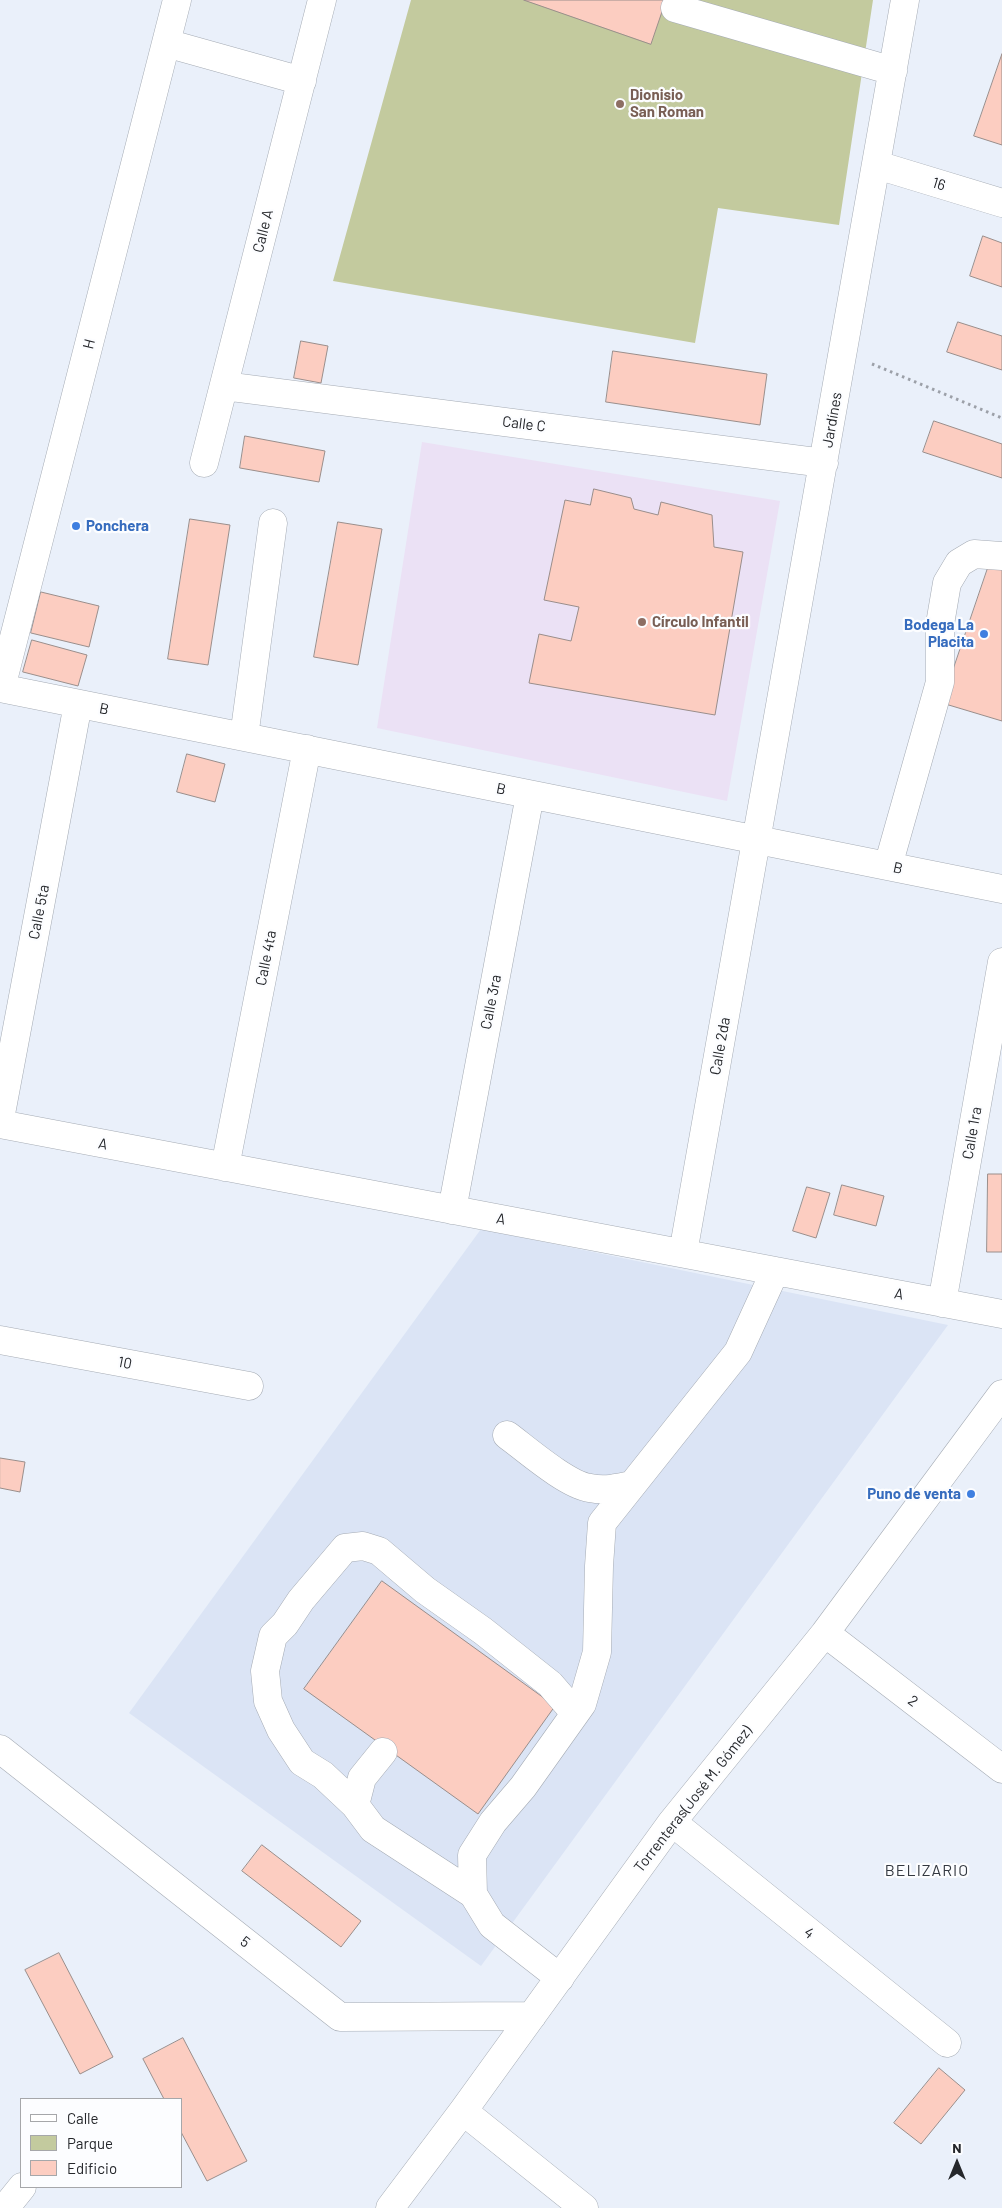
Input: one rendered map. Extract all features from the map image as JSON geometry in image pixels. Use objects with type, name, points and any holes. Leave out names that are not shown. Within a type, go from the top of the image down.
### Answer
[{"type":"street","name":"H","points":[[1,688],[177,0]]},
{"type":"street","name":"Calle A","points":[[204,463],[322,0]]},
{"type":"street","name":"Jardínes","points":[[757,839],[905,0]]},
{"type":"street","points":[[676,8],[893,71]]},
{"type":"street","points":[[166,42],[302,81]]},
{"type":"street","name":"16","points":[[876,165],[1002,203]]},
{"type":"street","name":"Calle C","points":[[224,386],[824,463]]},
{"type":"street","points":[[244,737],[273,523]]},
{"type":"street","points":[[888,866],[940,682],[940,624],[947,583],[959,563],[974,554],[1002,556]]},
{"type":"street","name":"B","points":[[1,688],[1002,889]]},
{"type":"street","name":"Calle 5ta","points":[[0,1119],[78,704]]},
{"type":"street","name":"Calle 4ta","points":[[225,1167],[306,749]]},
{"type":"street","name":"Calle 3ra","points":[[452,1210],[530,794]]},
{"type":"street","name":"Calle 2da","points":[[683,1253],[757,839]]},
{"type":"street","name":"Calle 1ra","points":[[942,1303],[1002,962]]},
{"type":"street","name":"A","points":[[0,1124],[1002,1314]]},
{"type":"street","points":[[473,1894],[472,1855],[493,1822],[523,1787],[582,1704],[597,1652],[602,1523],[738,1352],[776,1271]]},
{"type":"street","name":"10","points":[[0,1340],[249,1386]]},
{"type":"street","name":"Torrenteras(José M. Gómez)","points":[[390,2208],[463,2111],[672,1822],[825,1633],[998,1409]]},
{"type":"street","points":[[507,1435],[568,1479],[588,1488],[610,1490],[632,1485]]},
{"type":"street","points":[[560,1978],[492,1925],[473,1894],[373,1830],[355,1805],[323,1775],[302,1762],[281,1730],[268,1701],[265,1671],[273,1636],[286,1624],[301,1600],[345,1548],[363,1546],[379,1551],[425,1590],[483,1631],[550,1684],[576,1714]]},
{"type":"street","name":"2","points":[[825,1633],[1002,1770]]},
{"type":"street","name":"5","points":[[0,1749],[340,2017],[532,2016]]},
{"type":"street","points":[[355,1805],[362,1778],[383,1752]]},
{"type":"street","name":"4","points":[[672,1822],[946,2044]]},
{"type":"street","points":[[463,2111],[584,2208]]},
{"type":"street","points":[[5,2208],[21,2188]]},
{"type":"path","points":[[843,352],[1002,418]]},
{"type":"shaded area","points":[[422,442],[780,501],[727,801],[377,728]]},
{"type":"shaded area","points":[[481,1229],[948,1325],[481,1966],[129,1713]]},
{"type":"green space","name":"Dionisio San Roman","points":[[411,0],[873,0],[839,225],[718,208],[695,343],[333,281]]},
{"type":"building","points":[[524,0],[666,0],[651,44]]},
{"type":"building","points":[[1002,54],[1002,145],[974,136]]},
{"type":"building","points":[[983,236],[1002,243],[1002,287],[970,276]]},
{"type":"building","points":[[958,322],[1002,336],[1002,370],[947,352]]},
{"type":"building","points":[[301,341],[328,346],[321,383],[294,378]]},
{"type":"building","points":[[613,351],[767,374],[760,425],[606,402]]},
{"type":"building","points":[[934,421],[1002,444],[1002,478],[923,452]]},
{"type":"building","points":[[245,436],[325,451],[319,482],[240,468]]},
{"type":"building","points":[[594,489],[631,498],[634,509],[658,515],[661,502],[712,515],[714,547],[743,552],[715,715],[529,683],[539,634],[571,641],[579,607],[544,600],[565,500],[590,505]]},
{"type":"building","points":[[190,519],[230,525],[208,665],[168,659]]},
{"type":"building","points":[[338,522],[382,529],[358,665],[314,657]]},
{"type":"building","name":"Bodega La Placita","points":[[990,562],[1002,566],[1002,721],[942,703]]},
{"type":"building","points":[[41,592],[99,606],[89,647],[31,633]]},
{"type":"building","points":[[32,640],[87,655],[78,686],[23,672]]},
{"type":"building","points":[[187,754],[225,764],[215,802],[177,792]]},
{"type":"building","points":[[988,1174],[1002,1174],[1002,1252],[987,1252]]},
{"type":"building","points":[[842,1185],[884,1196],[876,1226],[834,1215]]},
{"type":"building","points":[[807,1187],[830,1193],[816,1238],[793,1231]]},
{"type":"building","points":[[0,1458],[25,1462],[20,1492],[0,1488]]},
{"type":"building","points":[[382,1581],[555,1706],[478,1814],[304,1689]]},
{"type":"building","points":[[262,1845],[361,1921],[341,1947],[242,1871]]},
{"type":"building","points":[[59,1953],[113,2057],[80,2074],[25,1970]]},
{"type":"building","points":[[183,2038],[247,2161],[207,2181],[182,2134],[182,2098],[163,2098],[143,2059]]},
{"type":"building","points":[[939,2068],[965,2090],[921,2144],[894,2123]]},
{"type":"place","name":"Dionisio San Roman","points":[[620,104]]},
{"type":"place","name":"Ponchera","points":[[76,526]]},
{"type":"place","name":"Círculo Infantil","points":[[642,622]]},
{"type":"place","name":"Bodega La Placita","points":[[984,634]]},
{"type":"place","name":"Puno de venta","points":[[971,1494]]},
{"type":"district","name":"BELIZARIO","points":[[927,1871]]}]
